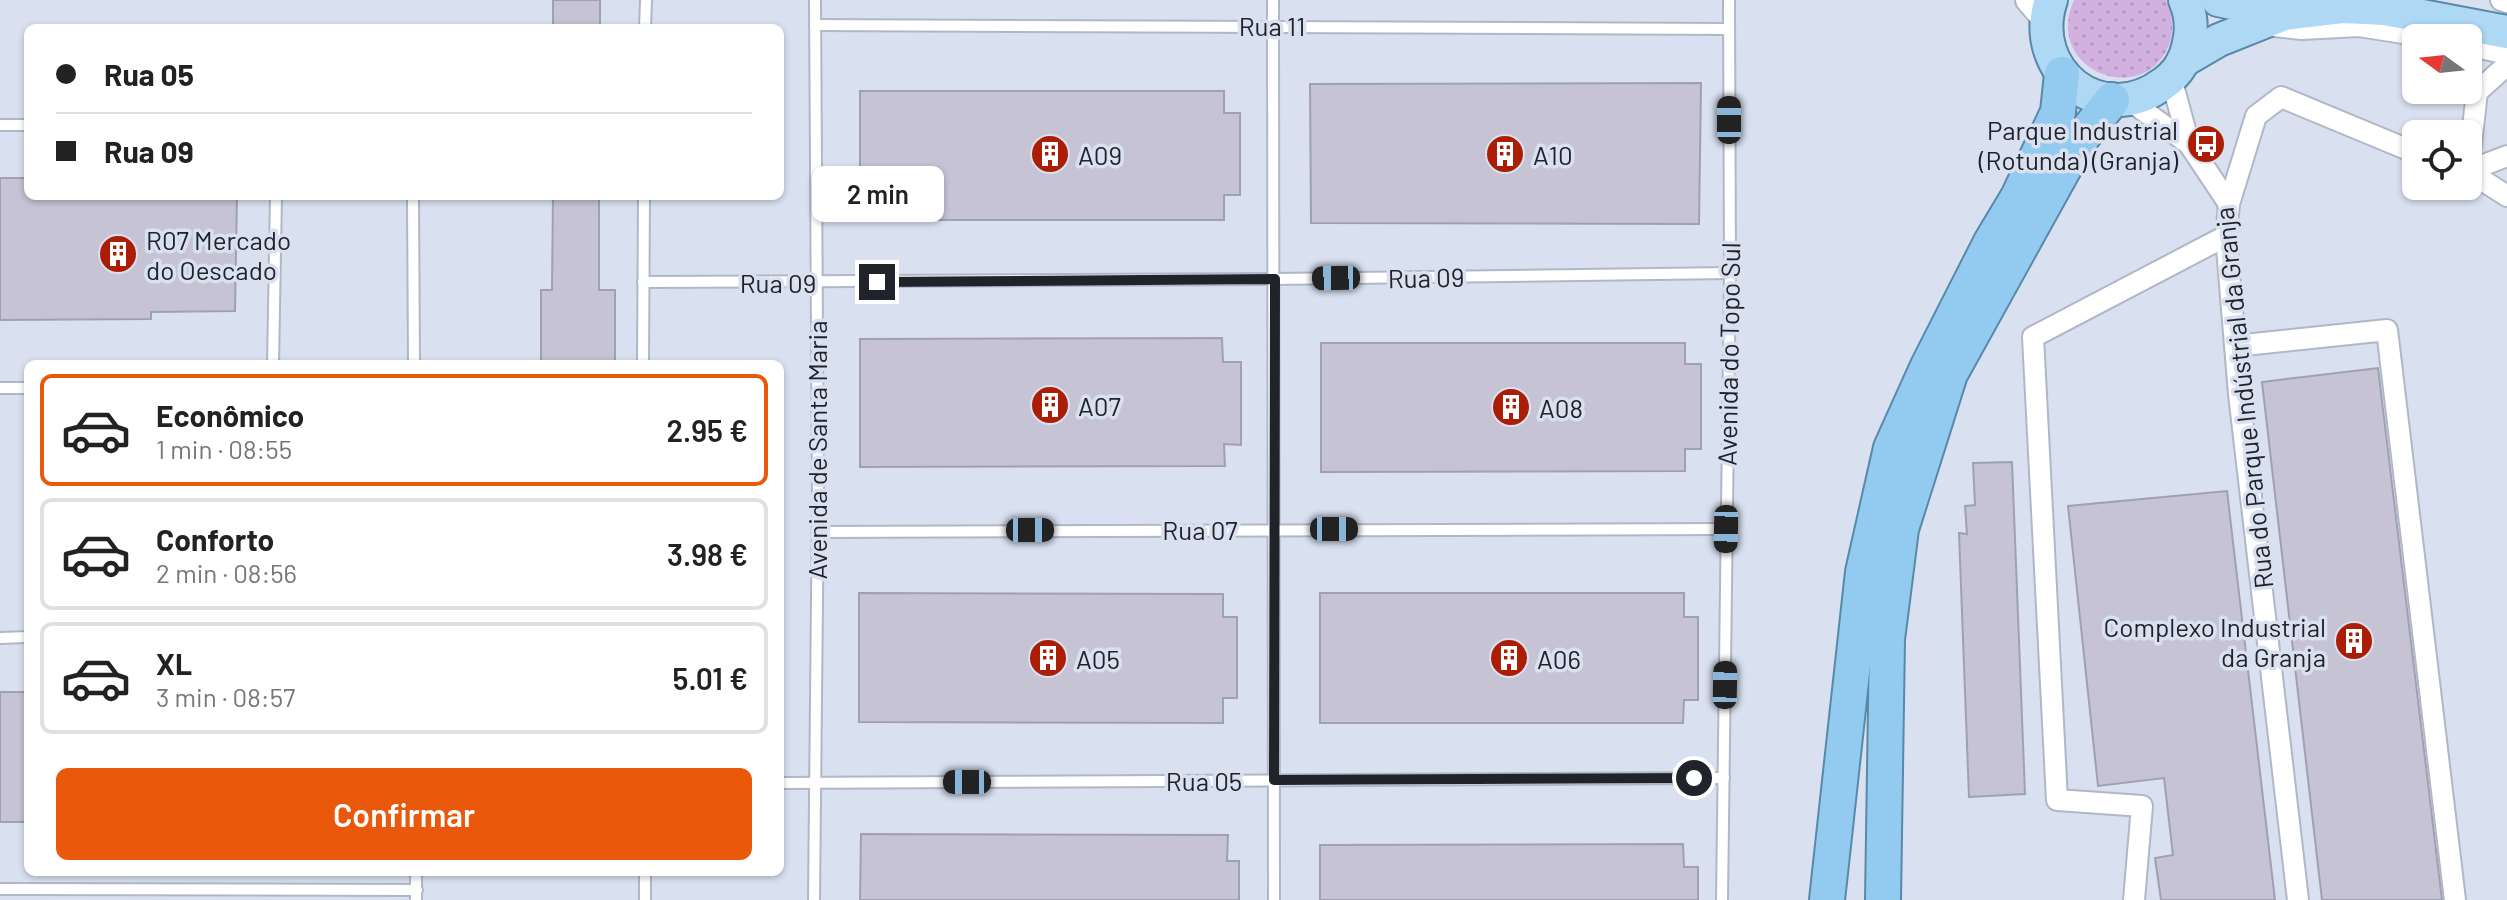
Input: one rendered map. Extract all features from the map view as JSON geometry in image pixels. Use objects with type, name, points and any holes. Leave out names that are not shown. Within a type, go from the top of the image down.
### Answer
[{"type":"highway","points":[[1827,900],[1863,572],[1891,448],[1928,366],[1991,242],[2018,197],[2058,112],[2062,74]]},
{"type":"highway","points":[[1883,900],[1887,639],[1901,529],[1950,374],[2079,141],[2121,100]]},
{"type":"highway","points":[[1862,900],[1863,686],[1872,580],[1898,464],[1928,366]]},
{"type":"highway","points":[[1842,900],[1848,723]]},
{"type":"main road","points":[[2177,70],[2191,38],[2190,13],[2185,0]]},
{"type":"main road","points":[[2218,0],[2267,11],[2342,7],[2385,9],[2507,32]]},
{"type":"main road","points":[[2042,7],[2052,58],[2062,74],[2076,87],[2093,96],[2121,100],[2152,92],[2219,40],[2267,11]]},
{"type":"street","points":[[2501,0],[2507,2]]},
{"type":"street","points":[[2267,11],[2302,29],[2359,26],[2402,33]]},
{"type":"street","points":[[2482,48],[2507,54]]},
{"type":"street","points":[[2482,88],[2507,65]]},
{"type":"street","name":"Rua do Parque Indústrial da Granja","points":[[2177,70],[2189,144]]},
{"type":"street","points":[[2229,204],[2256,116],[2281,97],[2402,147]]},
{"type":"street","name":"Rua do Parque Indústrial da Granja","points":[[2121,100],[2189,144],[2229,204],[2226,236],[2235,346],[2298,900]]},
{"type":"street","points":[[2482,166],[2507,156]]},
{"type":"street","points":[[2482,180],[2507,196]]},
{"type":"street","points":[[2134,900],[2142,806],[2057,800],[2033,337],[2226,236]]},
{"type":"street","points":[[2235,346],[2387,330],[2455,900]]},
{"type":"lane","points":[[645,24],[646,0]]},
{"type":"lane","name":"Avenida de Santa Maria","points":[[814,900],[817,532],[815,0]]},
{"type":"lane","points":[[1273,0],[1274,900]]},
{"type":"lane","name":"Avenida do Topo Sul","points":[[1722,900],[1730,273],[1729,0]]},
{"type":"lane","name":"Rua 11","points":[[815,25],[1729,29]]},
{"type":"lane","points":[[0,125],[24,125]]},
{"type":"lane","points":[[273,360],[276,200]]},
{"type":"lane","points":[[413,200],[414,360]]},
{"type":"lane","points":[[643,360],[644,200]]},
{"type":"lane","name":"Rua 09","points":[[643,282],[1730,273]]},
{"type":"lane","points":[[0,388],[24,388]]},
{"type":"lane","name":"Rua 07","points":[[817,532],[1726,529]]},
{"type":"lane","points":[[0,638],[24,637]]},
{"type":"lane","name":"Rua 05","points":[[784,783],[1724,778]]},
{"type":"lane","points":[[645,876],[645,900]]},
{"type":"lane","points":[[0,889],[416,895]]},
{"type":"shaded area","points":[[2074,0],[2166,0],[2172,31],[2170,42],[2158,63],[2141,74],[2121,78],[2101,74],[2084,63],[2072,46],[2068,25]]},
{"type":"building","points":[[553,0],[600,0],[600,24],[553,24]]},
{"type":"building","name":"A10","points":[[1701,83],[1699,224],[1311,223],[1310,84]]},
{"type":"building","name":"A09","points":[[860,91],[1224,91],[1224,113],[1240,113],[1240,195],[1224,195],[1224,220],[860,220]]},
{"type":"building","name":"R07 Mercado do Oescado","points":[[0,178],[24,178],[24,200],[237,200],[235,311],[151,312],[151,319],[0,320]]},
{"type":"building","points":[[553,200],[599,200],[599,290],[615,290],[615,360],[541,360],[541,290],[552,290]]},
{"type":"building","name":"A07","points":[[1222,338],[1223,362],[1241,362],[1241,445],[1224,444],[1225,466],[860,467],[860,339]]},
{"type":"building","name":"A08","points":[[1321,343],[1685,343],[1685,364],[1701,364],[1701,449],[1685,449],[1685,471],[1321,472]]},
{"type":"building","name":"Complexo Industrial da Granja","points":[[2378,368],[2442,900],[2322,900],[2262,382]]},
{"type":"building","points":[[2012,462],[2025,794],[1969,797],[1959,533],[1967,534],[1965,506],[1975,505],[1973,463]]},
{"type":"building","points":[[2227,491],[2275,900],[2161,900],[2155,858],[2173,855],[2164,778],[2098,786],[2068,506]]},
{"type":"building","name":"A05","points":[[859,593],[1223,594],[1223,617],[1237,617],[1237,698],[1223,698],[1223,723],[859,722]]},
{"type":"building","name":"A06","points":[[1320,593],[1684,593],[1684,617],[1698,617],[1698,700],[1684,700],[1683,723],[1320,723]]},
{"type":"building","points":[[0,692],[24,692],[24,822],[0,822]]},
{"type":"building","points":[[861,834],[1228,835],[1227,861],[1239,861],[1239,900],[860,900]]},
{"type":"building","points":[[1683,844],[1684,867],[1698,867],[1698,900],[1320,900],[1320,845]]},
{"type":"place","name":"Parque Industrial (Rotunda) (Granja)","points":[[2206,144]]},
{"type":"place","name":"A09","points":[[1050,154]]},
{"type":"place","name":"A10","points":[[1505,154]]},
{"type":"place","name":"R07 Mercado do Oescado","points":[[118,254]]},
{"type":"place","name":"A07","points":[[1050,405]]},
{"type":"place","name":"A08","points":[[1511,407]]},
{"type":"place","name":"Complexo Industrial da Granja","points":[[2354,641]]},
{"type":"place","name":"A05","points":[[1048,658]]},
{"type":"place","name":"A06","points":[[1509,658]]},
{"type":"route","points":[[877,282],[1275,279],[1274,780],[1694,778]]}]
